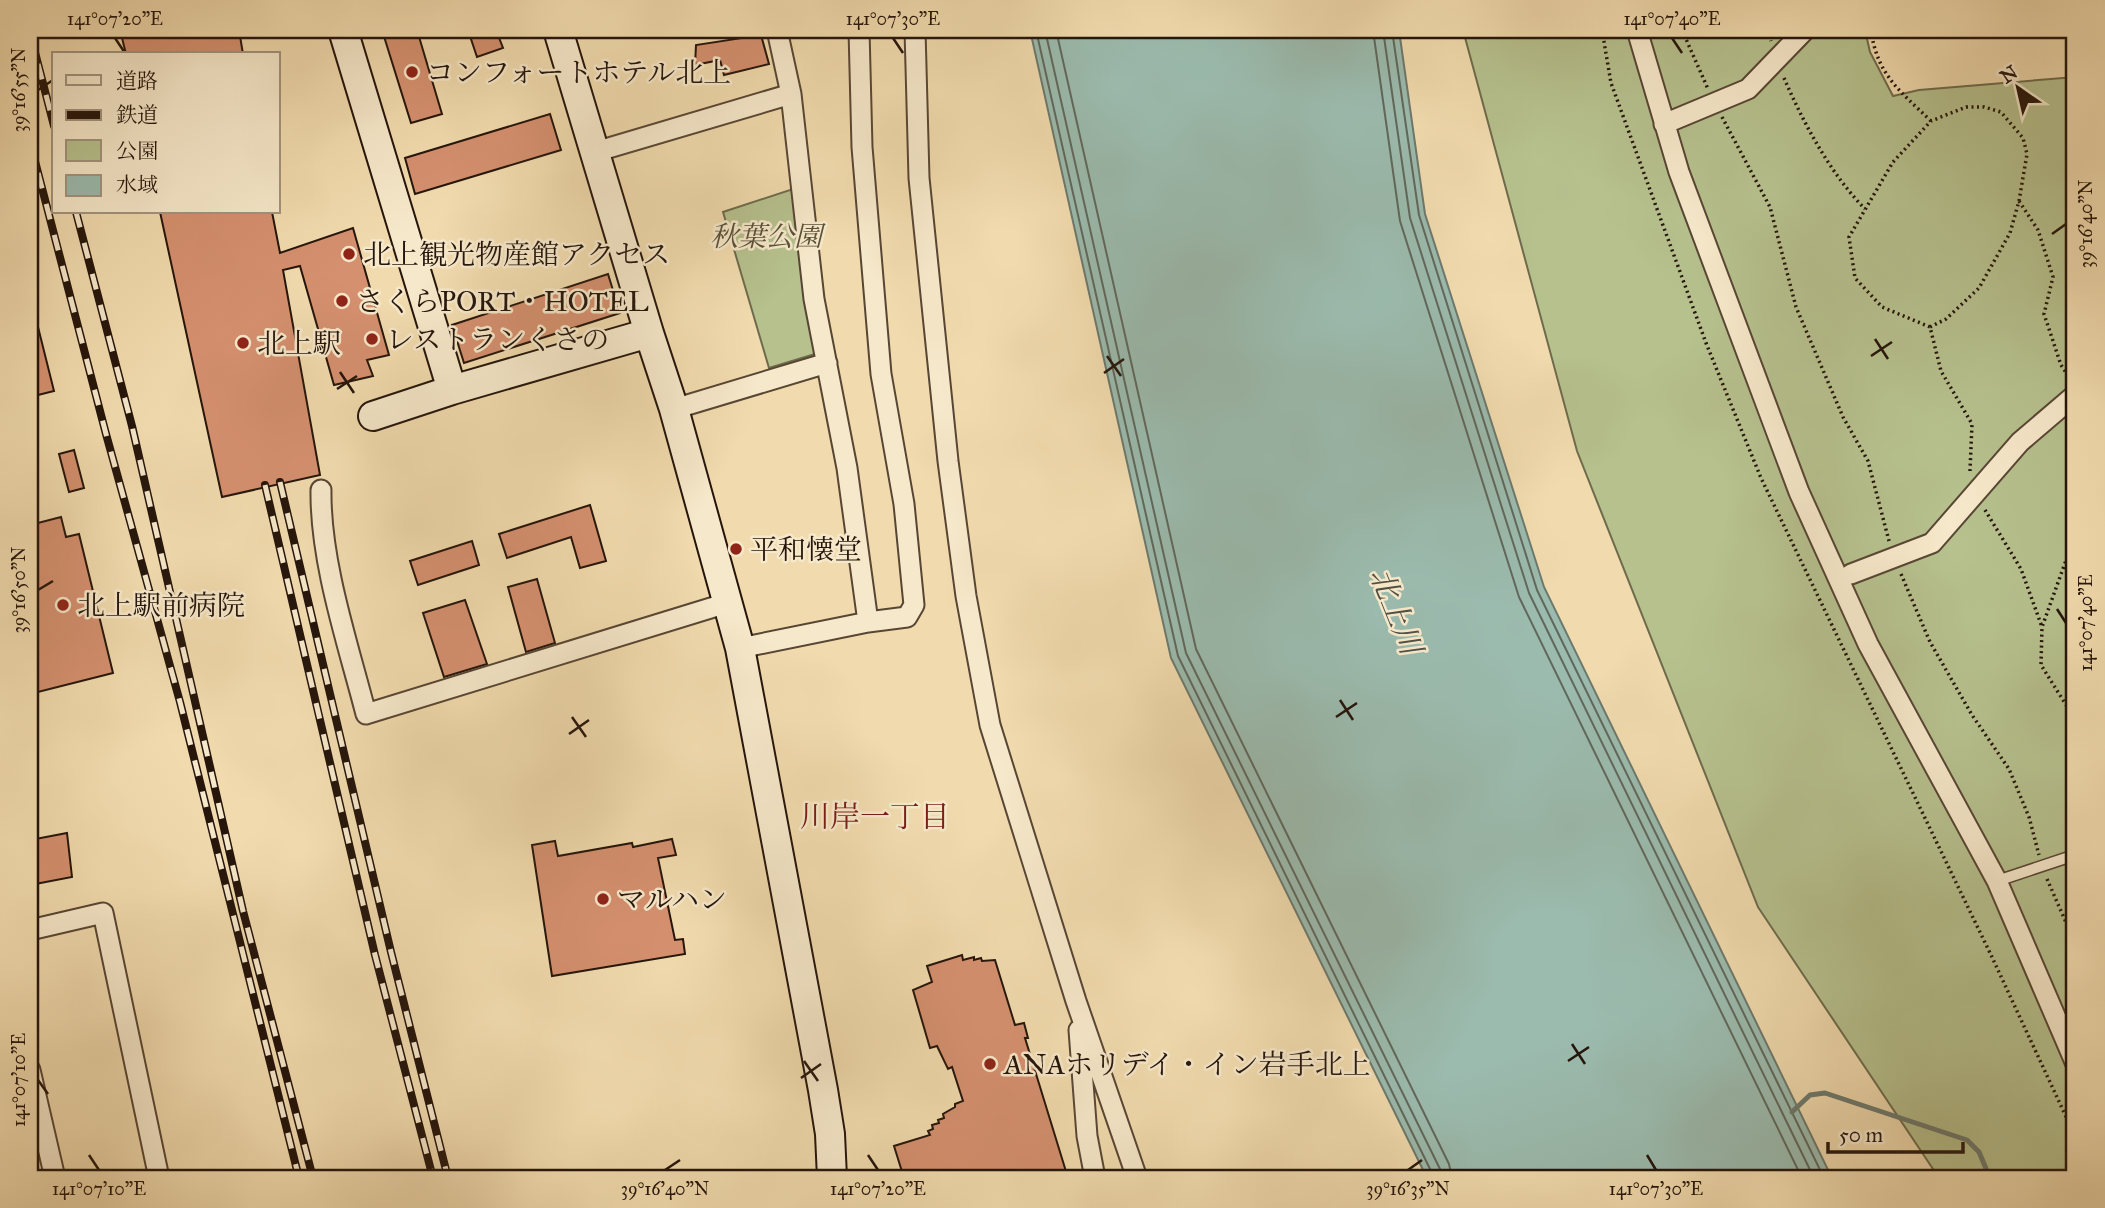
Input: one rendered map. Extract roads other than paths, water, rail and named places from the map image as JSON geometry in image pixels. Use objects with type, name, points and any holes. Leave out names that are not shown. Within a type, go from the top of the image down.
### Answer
[{"type":"street","points":[[343,30],[452,390]]},
{"type":"street","points":[[558,30],[674,409],[740,648],[823,1090],[830,1133],[832,1178]]},
{"type":"street","points":[[777,30],[791,94],[814,299],[847,468],[868,622]]},
{"type":"street","points":[[740,648],[868,622],[907,617],[914,605],[904,504],[881,374],[862,147],[859,30]]},
{"type":"street","points":[[915,30],[919,178],[948,461],[966,596],[990,724],[1076,1001],[1137,1178]]},
{"type":"street","points":[[1637,30],[1664,124],[1708,251],[1799,492],[1867,645],[1997,881],[2075,1062]]},
{"type":"street","points":[[1664,124],[1748,89],[1805,30]]},
{"type":"street","points":[[594,152],[791,94]]},
{"type":"street","points":[[373,416],[452,390],[649,333]]},
{"type":"street","points":[[674,409],[827,363]]},
{"type":"street","points":[[1851,574],[1931,543],[2020,442],[2075,395]]},
{"type":"street","points":[[321,490],[331,577],[366,713],[727,603]]},
{"type":"street","points":[[30,930],[103,913],[159,1178]]},
{"type":"street","points":[[1076,1001],[1087,1136],[1095,1178]]},
{"type":"street","points":[[30,1070],[55,1178]]},
{"type":"lane","points":[[1997,881],[2075,855]]},
{"type":"water","name":"北上川","points":[[1030,30],[1399,30],[1425,214],[1544,587],[1832,1178],[1427,1178],[1171,658]]},
{"type":"waterway","points":[[1792,1112],[1810,1095],[1825,1093],[1967,1140],[1979,1152],[1990,1178]]},
{"type":"railway","points":[[30,33],[52,118]]},
{"type":"railway","points":[[30,142],[106,434],[180,702],[299,1178]]},
{"type":"railway","points":[[77,214],[132,426],[243,911],[313,1178]]},
{"type":"railway","points":[[280,482],[391,952],[448,1178]]},
{"type":"railway","points":[[265,485],[375,955],[433,1178]]},
{"type":"place","name":"コンフォートホテル北上","points":[[412,72]]},
{"type":"place","name":"北上観光物産館アクセス","points":[[349,254]]},
{"type":"place","name":"さくらPORT・HOTEL","points":[[342,301]]},
{"type":"place","name":"レストランくさの","points":[[372,339]]},
{"type":"place","name":"北上駅","points":[[243,343]]},
{"type":"place","name":"平和懐堂","points":[[736,549]]},
{"type":"place","name":"北上駅前病院","points":[[63,605]]},
{"type":"place","name":"マルハン","points":[[603,899]]},
{"type":"place","name":"ANAホリデイ・イン岩手北上","points":[[990,1064]]},
{"type":"district","name":"川岸一丁目","points":[[875,817]]},
{"type":"park label","name":"秋葉公園","points":[[766,236]]}]
